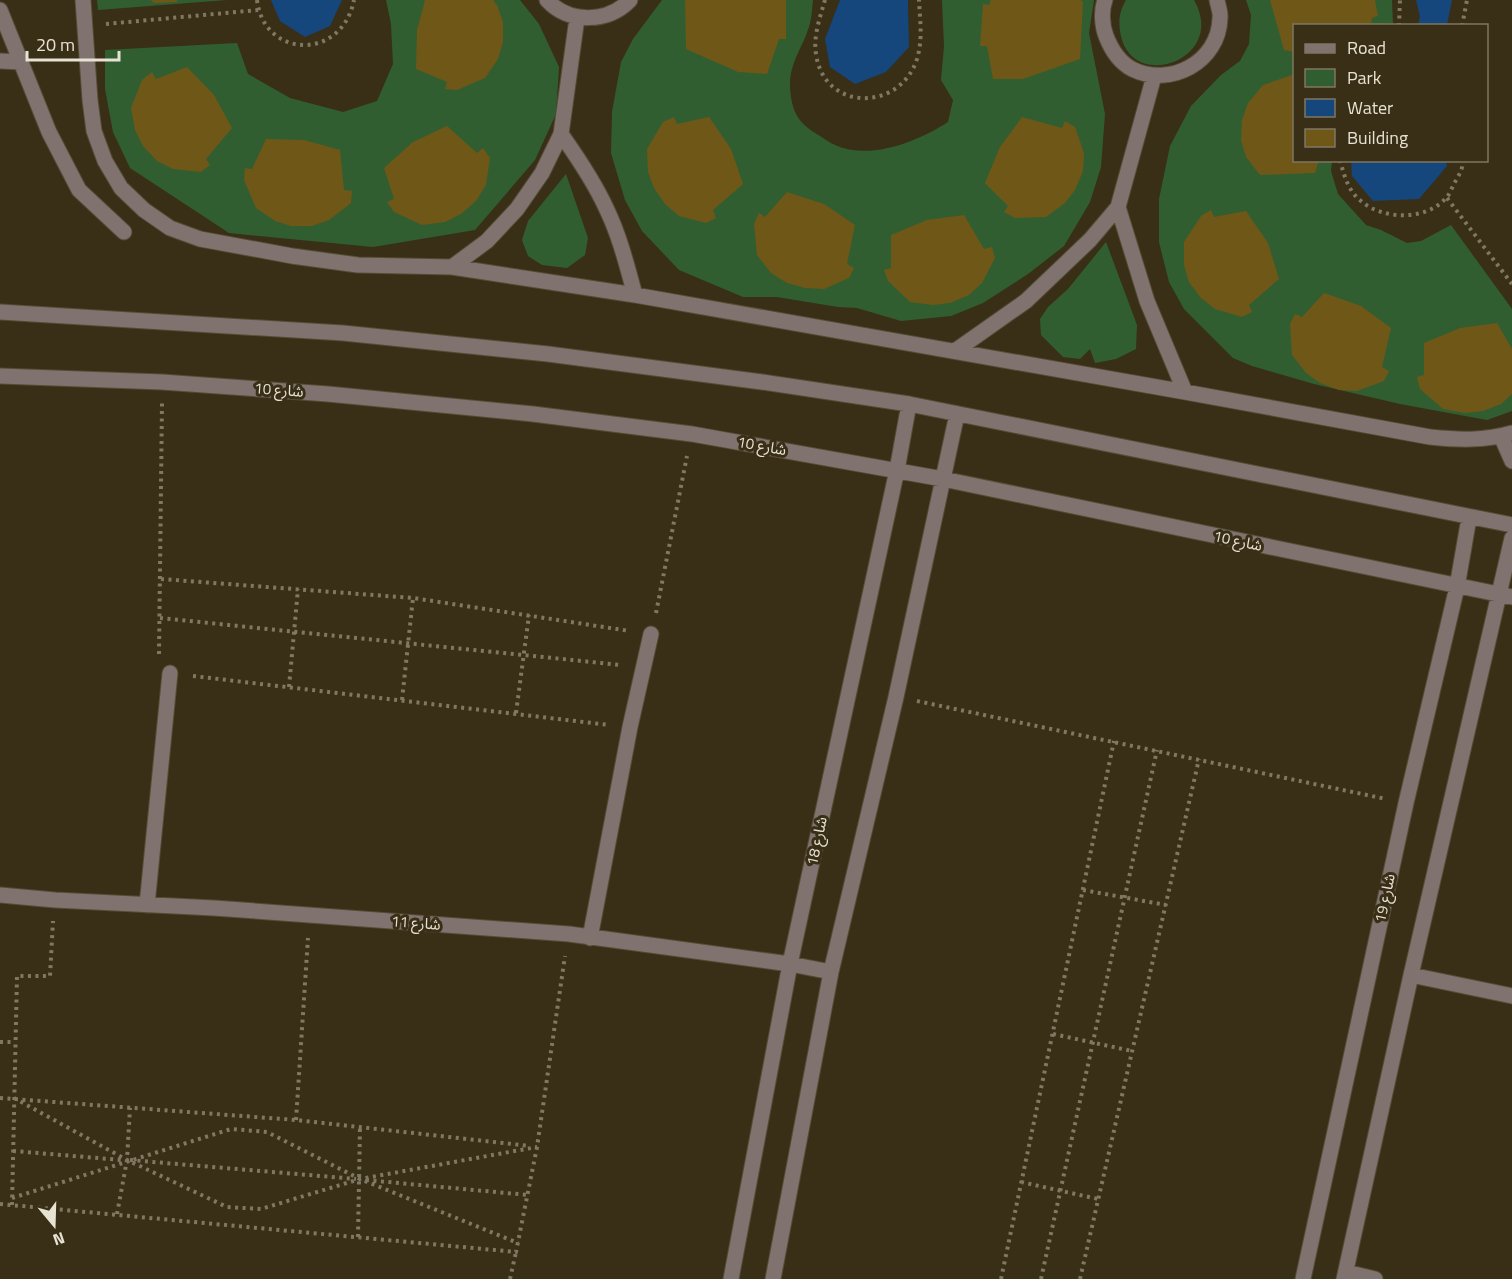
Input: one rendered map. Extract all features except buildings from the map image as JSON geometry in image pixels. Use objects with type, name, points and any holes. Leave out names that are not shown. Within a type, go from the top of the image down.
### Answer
[{"type":"street","points":[[83,0],[87,72],[94,131],[105,161],[122,188],[144,210],[170,228],[200,239],[358,266],[452,267],[635,295],[1430,437],[1466,440],[1507,434],[1512,461]]},
{"type":"street","points":[[547,0],[554,7],[577,18],[601,17],[622,8],[630,0]]},
{"type":"street","points":[[1105,0],[1103,29],[1113,51],[1131,68],[1154,76],[1179,74],[1200,61],[1215,42],[1221,18],[1217,0]]},
{"type":"street","points":[[0,10],[49,132],[79,190],[124,232]]},
{"type":"street","points":[[452,267],[487,241],[517,209],[542,173],[561,134],[577,18]]},
{"type":"street","points":[[0,61],[21,62]]},
{"type":"street","points":[[956,351],[1026,301],[1059,272],[1118,207],[1154,76]]},
{"type":"street","points":[[561,134],[586,171],[607,210],[624,252],[635,295]]},
{"type":"street","points":[[1118,207],[1147,301],[1185,392]]},
{"type":"street","points":[[0,312],[343,333],[548,354],[762,382],[909,404],[1512,525]]},
{"type":"street","name":"شارع 10","points":[[0,376],[162,382],[328,394],[533,414],[692,434],[943,478],[1506,596]]},
{"type":"street","name":"شارع 18","points":[[731,1279],[790,964],[897,470],[909,404]]},
{"type":"street","points":[[773,1279],[831,972],[896,697],[957,414]]},
{"type":"street","name":"شارع 19","points":[[1303,1279],[1406,803],[1457,586],[1468,518]]},
{"type":"street","points":[[1375,1279],[1345,1276],[1411,975],[1506,596],[1512,538]]},
{"type":"street","points":[[590,938],[630,727],[651,634]]},
{"type":"street","points":[[147,905],[170,673]]},
{"type":"street","name":"شارع 11","points":[[0,896],[214,908],[569,934],[790,964],[831,972]]},
{"type":"street","points":[[1411,975],[1512,996]]},
{"type":"path","points":[[257,0],[258,10],[266,26],[279,38],[296,45],[318,44],[337,34],[351,16],[354,0]]},
{"type":"path","points":[[825,0],[818,26],[816,54],[824,80],[847,97],[876,99],[901,86],[916,62],[922,36],[919,0]]},
{"type":"path","points":[[1399,24],[1401,0]]},
{"type":"path","points":[[1462,24],[1467,0]]},
{"type":"path","points":[[84,26],[258,10]]},
{"type":"path","points":[[1341,162],[1345,180],[1360,201],[1383,214],[1410,216],[1435,207],[1447,198],[1463,162]]},
{"type":"path","points":[[1447,198],[1512,284]]},
{"type":"path","points":[[162,382],[159,672],[630,727]]},
{"type":"path","points":[[161,579],[413,597],[651,634],[692,434]]},
{"type":"path","points":[[289,687],[298,589]]},
{"type":"path","points":[[402,700],[413,597]]},
{"type":"path","points":[[516,713],[529,615]]},
{"type":"path","points":[[160,618],[645,667]]},
{"type":"path","points":[[896,697],[1406,803]]},
{"type":"path","points":[[1001,1279],[1114,741]]},
{"type":"path","points":[[1041,1279],[1157,750]]},
{"type":"path","points":[[1080,1279],[1199,759]]},
{"type":"path","points":[[1083,890],[1166,905]]},
{"type":"path","points":[[12,1205],[16,976],[50,976],[55,900]]},
{"type":"path","points":[[296,1120],[309,915]]},
{"type":"path","points":[[510,1279],[537,1147],[569,934]]},
{"type":"path","points":[[1053,1034],[1132,1052]]},
{"type":"path","points":[[0,1042],[15,1042]]},
{"type":"path","points":[[0,1098],[296,1120],[537,1147]]},
{"type":"path","points":[[14,1098],[127,1160],[227,1207],[261,1209],[360,1179],[537,1147]]},
{"type":"path","points":[[117,1214],[127,1160],[130,1108]]},
{"type":"path","points":[[358,1237],[360,1127]]},
{"type":"path","points":[[12,1198],[231,1129],[267,1132],[360,1179],[518,1243]]},
{"type":"path","points":[[13,1150],[528,1195]]},
{"type":"path","points":[[1021,1182],[1098,1199]]},
{"type":"path","points":[[0,1204],[516,1252]]},
{"type":"green space","points":[[97,0],[227,0],[98,10]]},
{"type":"green space","points":[[386,0],[520,0],[539,24],[559,67],[556,114],[535,160],[475,230],[373,247],[229,233],[130,168],[113,132],[105,89],[105,50],[237,43],[248,74],[290,98],[343,112],[377,101],[393,64],[391,24]]},
{"type":"green space","points":[[662,0],[813,0],[810,23],[790,78],[791,97],[795,111],[806,127],[831,143],[863,151],[894,147],[909,142],[948,122],[953,100],[941,80],[944,46],[942,0],[1094,0],[1089,33],[1105,114],[1101,167],[1090,202],[1064,246],[1028,274],[983,303],[951,316],[901,321],[857,308],[777,297],[743,297],[679,270],[642,231],[625,200],[611,153],[612,112],[621,62],[633,39]]},
{"type":"green space","points":[[1126,0],[1194,0],[1201,20],[1199,38],[1190,52],[1176,61],[1161,65],[1145,63],[1131,55],[1122,40],[1120,29],[1121,10]]},
{"type":"green space","points":[[1246,0],[1392,0],[1393,24],[1293,24],[1293,162],[1332,162],[1331,171],[1338,194],[1366,225],[1407,243],[1421,241],[1451,225],[1512,309],[1512,411],[1487,420],[1400,404],[1314,384],[1252,366],[1233,358],[1184,309],[1169,282],[1159,242],[1159,199],[1170,146],[1191,106],[1221,75],[1240,61],[1249,44],[1251,15]]},
{"type":"green space","points":[[566,174],[588,238],[585,255],[567,268],[542,265],[528,256],[522,240],[528,221]]},
{"type":"green space","points":[[1106,242],[1137,325],[1136,349],[1116,359],[1095,363],[1090,349],[1080,359],[1063,357],[1041,335],[1040,319]]},
{"type":"water","points":[[271,0],[342,0],[330,26],[305,37],[280,21]]},
{"type":"water","points":[[840,0],[908,0],[909,47],[886,72],[855,84],[830,67],[825,39]]},
{"type":"water","points":[[1416,0],[1452,0],[1447,24],[1418,24],[1420,17]]},
{"type":"water","points":[[1351,162],[1446,162],[1447,166],[1419,199],[1373,201],[1352,176]]}]
